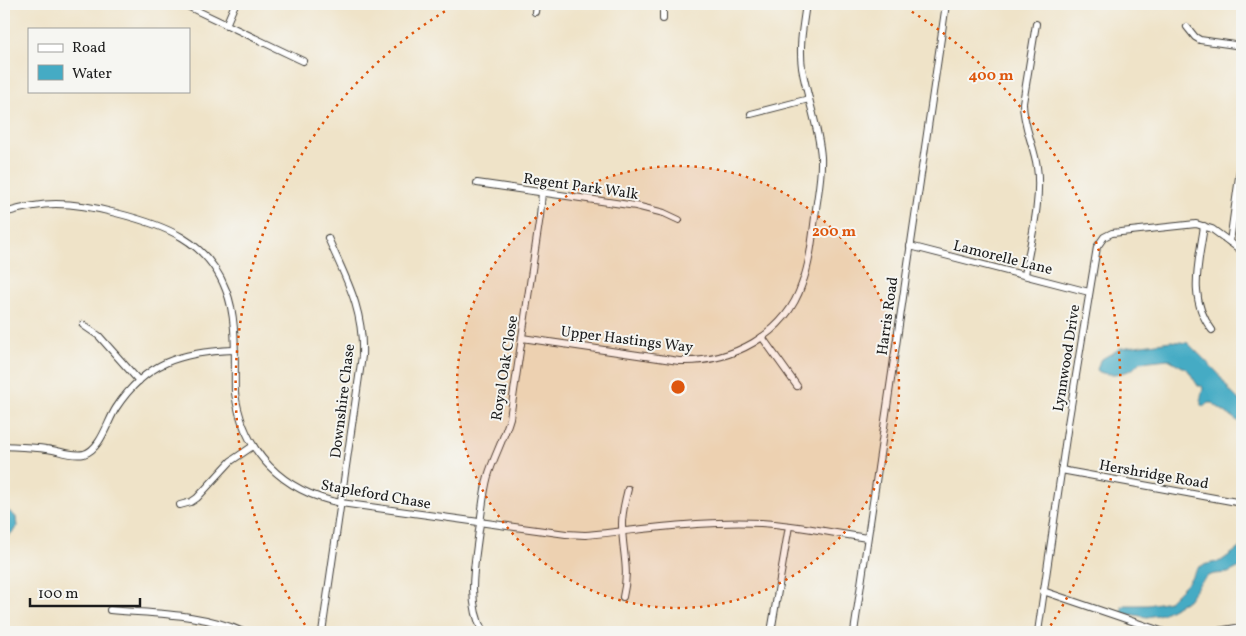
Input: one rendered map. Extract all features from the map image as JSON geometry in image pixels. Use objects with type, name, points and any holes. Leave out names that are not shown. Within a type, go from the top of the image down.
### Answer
[{"type":"street","points":[[183,4],[304,61]]},
{"type":"street","points":[[226,25],[235,4]]},
{"type":"street","points":[[535,12],[536,4]]},
{"type":"street","points":[[663,19],[664,4]]},
{"type":"street","name":"Upper Hastings Way","points":[[522,338],[690,361],[716,359],[739,351],[762,337],[779,322],[802,285],[808,263],[821,172],[821,158],[802,69],[801,54],[806,4]]},
{"type":"street","name":"Harris Road","points":[[854,632],[946,4]]},
{"type":"street","points":[[1025,275],[1038,182],[1034,154],[1024,125],[1023,103],[1036,24]]},
{"type":"street","points":[[1187,27],[1200,40],[1242,46]]},
{"type":"street","points":[[751,114],[809,99]]},
{"type":"street","points":[[1230,242],[1242,155]]},
{"type":"street","name":"Regent Park Walk","points":[[477,183],[636,206],[652,209],[679,220]]},
{"type":"street","name":"Royal Oak Close","points":[[483,632],[477,618],[472,594],[480,523],[489,474],[505,436],[510,418],[542,192]]},
{"type":"street","name":"Stapleford Chase","points":[[4,213],[38,205],[56,204],[96,208],[150,222],[173,231],[208,258],[227,291],[233,316],[237,405],[240,419],[253,446],[267,465],[287,482],[313,496],[341,503],[566,534],[584,535],[732,523],[789,526],[867,538]]},
{"type":"street","name":"Lynnwood Drive","points":[[1038,632],[1089,292],[1097,247],[1100,241],[1108,234],[1187,224],[1212,229],[1242,251]]},
{"type":"street","points":[[1204,226],[1196,283],[1197,296],[1202,314],[1212,330]]},
{"type":"street","name":"Downshire Chase","points":[[322,632],[363,340],[355,299],[328,238]]},
{"type":"street","name":"Lamorelle Lane","points":[[910,246],[1089,292]]},
{"type":"street","points":[[83,325],[99,336],[139,381]]},
{"type":"street","points":[[762,337],[797,386]]},
{"type":"street","points":[[4,446],[46,449],[78,454],[90,451],[95,447],[115,409],[139,381],[154,369],[176,358],[207,351],[234,350]]},
{"type":"street","points":[[180,505],[192,502],[198,498],[231,461],[253,446]]},
{"type":"street","name":"Hershridge Road","points":[[1061,470],[1242,503]]},
{"type":"street","points":[[623,597],[627,566],[623,512],[628,489]]},
{"type":"street","points":[[771,632],[789,526]]},
{"type":"street","points":[[1043,591],[1164,632]]},
{"type":"street","points":[[110,610],[198,618],[213,621],[243,632]]},
{"type":"street","points":[[1212,632],[1242,627]]},
{"type":"water","points":[[1171,341],[1188,343],[1217,372],[1230,391],[1242,403],[1242,424],[1212,403],[1208,403],[1203,407],[1201,405],[1202,386],[1198,386],[1188,370],[1168,359],[1140,362],[1131,370],[1121,373],[1109,374],[1097,370],[1100,360],[1121,348]]},
{"type":"water","points":[[4,507],[16,517],[17,527],[4,541]]},
{"type":"water","points":[[1242,546],[1242,566],[1228,573],[1208,576],[1200,583],[1188,600],[1162,614],[1147,617],[1122,613],[1124,605],[1148,605],[1169,601],[1188,582],[1198,568],[1221,561]]}]
